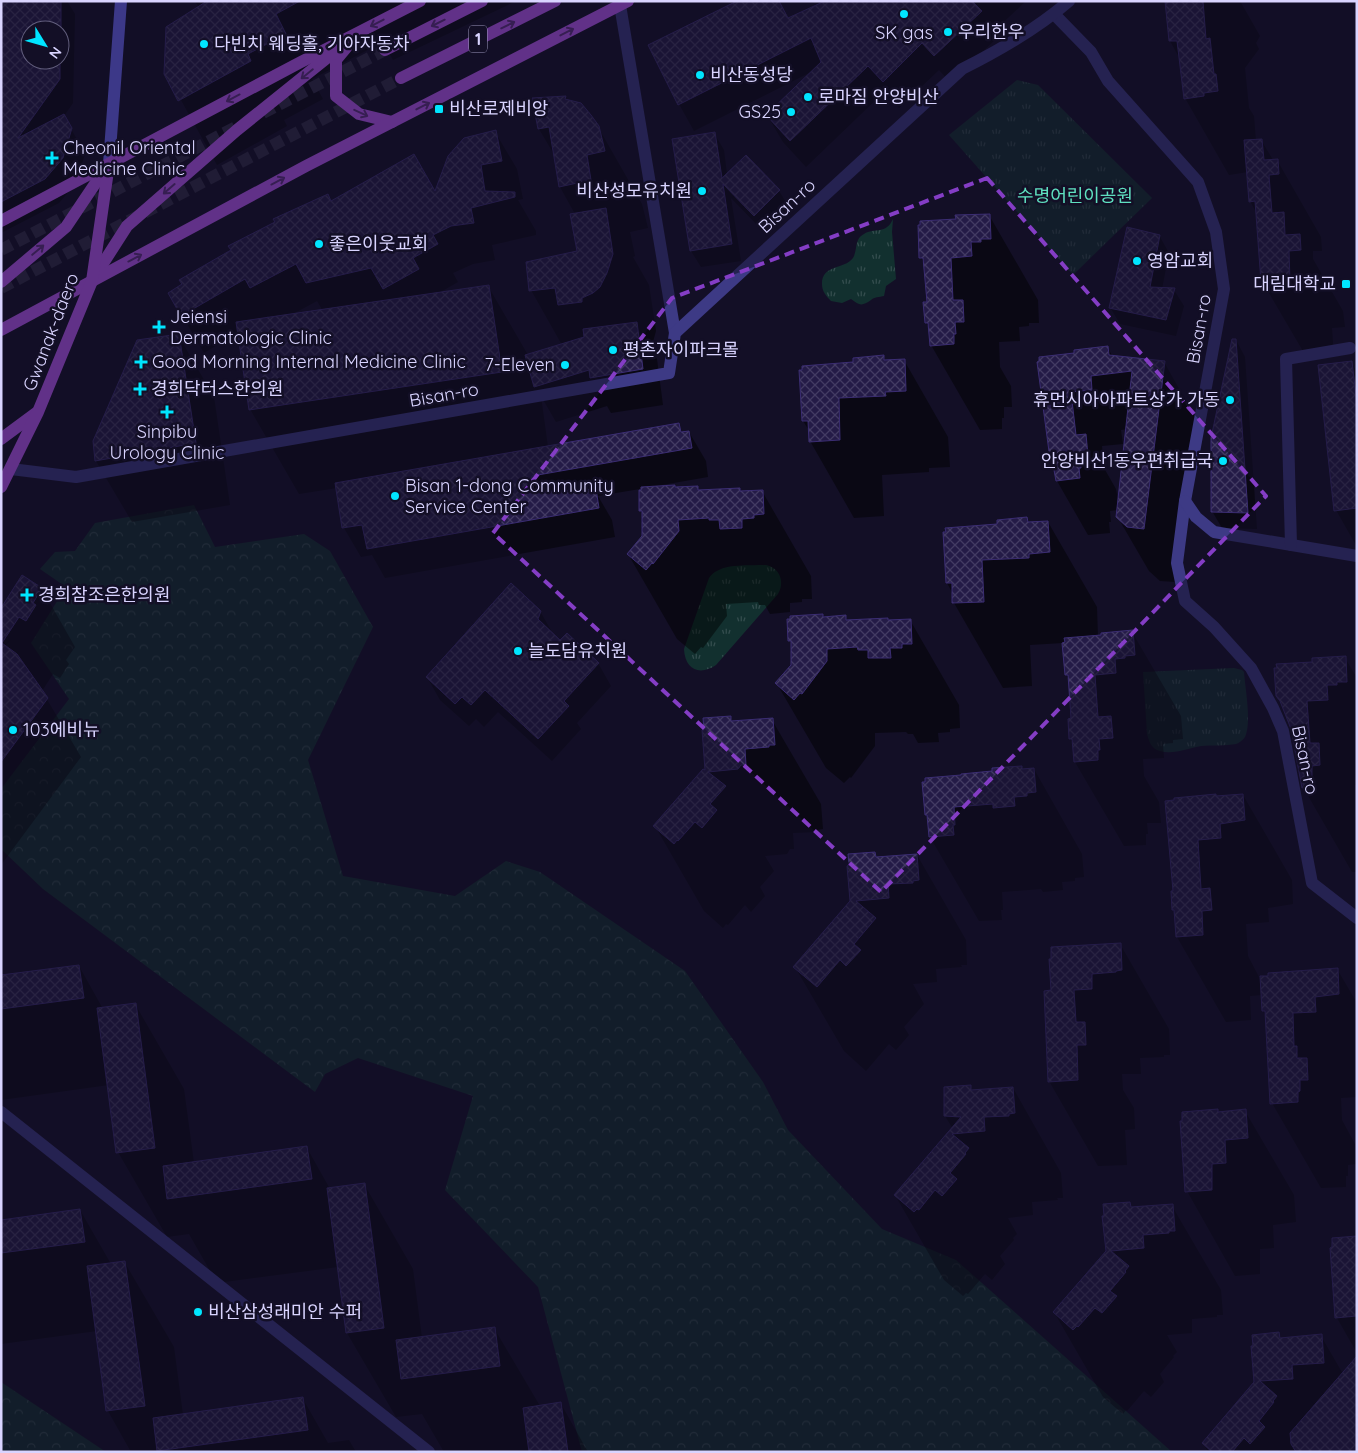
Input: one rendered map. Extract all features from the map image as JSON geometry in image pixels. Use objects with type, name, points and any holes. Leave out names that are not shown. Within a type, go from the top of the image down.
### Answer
[{"type":"main road","points":[[1,221],[420,1]]},
{"type":"main road","name":"1","points":[[385,50],[482,1]]},
{"type":"main road","name":"1","points":[[401,78],[555,1]]},
{"type":"main road","points":[[1,330],[306,166],[624,3]]},
{"type":"main road","points":[[359,32],[336,60],[336,96],[358,114],[392,122]]},
{"type":"main road","points":[[92,281],[127,226],[237,130],[359,32]]},
{"type":"main road","points":[[1,282],[66,227],[109,164]]},
{"type":"main road","name":"Gwanak-daero","points":[[1,487],[38,412],[92,281],[109,164]]},
{"type":"main road","points":[[1,439],[38,412]]},
{"type":"street","name":"Gwanak-daero","points":[[109,164],[121,1]]},
{"type":"street","points":[[1054,14],[1069,1]]},
{"type":"street","points":[[624,3],[675,333]]},
{"type":"street","name":"Bisan-ro","points":[[11,469],[76,477],[669,373],[675,333],[962,69],[996,52],[1054,14],[1091,52],[1108,81],[1198,182],[1216,232],[1224,289],[1186,501],[1177,564],[1185,601],[1214,627],[1251,668],[1273,708],[1283,731],[1312,884],[1357,918]]},
{"type":"street","points":[[1291,545],[1286,358],[1350,348]]},
{"type":"street","points":[[1186,501],[1196,517],[1214,532],[1357,556]]},
{"type":"street","points":[[1,1112],[429,1452]]},
{"type":"highlighted area","points":[[987,178],[1266,496],[881,892],[493,533],[672,298]]},
{"type":"green space","name":"수명어린이공원","points":[[1017,80],[1038,85],[1152,198],[1073,275],[949,135]]},
{"type":"green space","points":[[893,219],[892,232],[896,279],[886,286],[884,296],[861,304],[851,299],[842,303],[831,301],[822,287],[823,278],[826,273],[849,262],[853,258],[857,242],[861,236],[868,232],[884,229]]},
{"type":"green space","points":[[194,505],[215,547],[304,534],[330,551],[373,627],[308,760],[343,876],[455,896],[506,861],[540,872],[685,971],[763,1082],[788,1130],[882,1229],[956,1260],[1172,1452],[582,1452],[538,1287],[445,1190],[473,1096],[358,1058],[325,1074],[315,1092],[43,889],[1,849],[1,789],[69,699],[31,643],[66,587],[40,569],[55,552],[75,551],[95,523]]},
{"type":"green space","points":[[766,565],[775,569],[780,576],[781,585],[778,594],[716,665],[704,670],[694,669],[687,662],[684,649],[709,578],[720,569],[727,567]]},
{"type":"green space","points":[[1234,668],[1244,672],[1248,705],[1247,731],[1245,737],[1240,742],[1227,745],[1201,746],[1170,752],[1160,751],[1152,747],[1147,734],[1143,672]]},
{"type":"green space","points":[[1,1382],[106,1452],[1,1452]]},
{"type":"building","points":[[1,1],[61,1],[61,20],[20,20],[20,70],[60,70],[60,79],[18,138],[64,114],[72,128],[63,158],[45,179],[1,202]]},
{"type":"building","name":"다빈치 웨딩홀, 기아자동차","points":[[207,1],[300,1],[276,14],[286,34],[248,54],[251,61],[178,101],[164,74],[166,27]]},
{"type":"building","points":[[737,1],[779,1],[788,18],[825,1],[972,1],[982,11],[934,56],[922,43],[883,82],[868,66],[790,141],[766,115],[821,62],[811,38],[678,105],[648,45]]},
{"type":"building","points":[[1165,1],[1203,1],[1206,39],[1210,38],[1218,91],[1204,93],[1204,96],[1184,99],[1177,41],[1169,41]]},
{"type":"building","points":[[566,96],[565,99],[581,103],[599,126],[605,151],[587,155],[591,180],[559,187],[549,127],[538,129],[532,98]]},
{"type":"building","points":[[496,130],[502,161],[481,165],[485,191],[515,192],[515,197],[471,208],[474,223],[451,226],[433,235],[438,244],[413,258],[419,269],[383,289],[371,268],[306,283],[296,264],[250,288],[245,279],[181,316],[168,293],[182,284],[179,280],[231,250],[228,246],[275,222],[273,219],[328,194],[331,201],[414,154],[435,191],[448,156],[464,138]]},
{"type":"building","name":"비산성모유치원","points":[[715,132],[722,178],[746,155],[780,190],[754,216],[723,184],[732,244],[690,251],[672,139]]},
{"type":"building","points":[[1262,139],[1264,160],[1278,159],[1279,174],[1269,175],[1272,213],[1284,212],[1285,235],[1300,234],[1301,250],[1289,251],[1290,281],[1261,282],[1255,201],[1249,202],[1244,140]]},
{"type":"building","points":[[606,208],[613,254],[600,287],[582,298],[582,302],[558,305],[555,288],[529,291],[526,262],[577,251],[570,214]]},
{"type":"building","points":[[990,214],[991,239],[971,242],[972,256],[951,258],[953,300],[963,300],[964,322],[955,322],[956,334],[954,334],[954,344],[930,346],[928,323],[925,323],[923,302],[927,302],[923,258],[919,258],[918,225],[920,225],[920,221],[956,219],[955,215]]},
{"type":"building","name":"영암교회","points":[[1127,227],[1160,235],[1150,287],[1175,288],[1166,320],[1109,308]]},
{"type":"building","points":[[489,285],[502,372],[249,410],[236,322]]},
{"type":"building","points":[[637,322],[643,369],[590,378],[589,370],[534,387],[525,355],[584,337],[583,329]]},
{"type":"building","points":[[179,334],[196,443],[95,461],[93,441],[137,340]]},
{"type":"building","name":"휴먼시아아파트상가 가동","points":[[1232,339],[1236,339],[1248,513],[1211,512],[1211,438]]},
{"type":"building","points":[[1108,346],[1109,355],[1165,361],[1144,529],[1127,527],[1116,517],[1132,371],[1091,376],[1092,390],[1071,392],[1076,435],[1086,434],[1088,456],[1080,457],[1080,478],[1056,481],[1052,459],[1050,459],[1037,362],[1039,357],[1074,353],[1074,350]]},
{"type":"building","points":[[884,355],[884,360],[905,359],[906,391],[885,392],[886,396],[839,398],[840,440],[809,442],[808,421],[802,421],[799,370],[802,370],[802,366],[853,362],[853,358]]},
{"type":"building","points":[[1352,361],[1357,405],[1357,508],[1334,511],[1318,365]]},
{"type":"building","points":[[679,423],[681,432],[689,431],[692,448],[532,476],[534,492],[596,489],[599,508],[367,549],[362,525],[342,528],[335,483]]},
{"type":"building","points":[[675,485],[675,487],[698,486],[698,490],[740,488],[740,491],[763,490],[764,514],[754,515],[754,518],[742,519],[742,528],[720,529],[719,520],[709,520],[709,518],[678,520],[679,531],[646,570],[627,554],[642,536],[642,511],[639,511],[639,490],[641,490],[641,487]]},
{"type":"building","points":[[1027,517],[1028,522],[1048,521],[1050,552],[1029,554],[1029,558],[982,560],[984,602],[952,603],[952,583],[946,583],[943,532],[946,532],[945,528],[997,524],[997,520]]},
{"type":"building","name":"103에비뉴","points":[[22,575],[42,588],[33,603],[36,605],[26,621],[19,617],[2,643],[17,654],[48,698],[1,762],[1,608]]},
{"type":"building","name":"늘도담유치원","points":[[511,583],[541,611],[538,619],[560,640],[567,633],[599,663],[564,701],[569,706],[538,739],[485,690],[471,705],[462,697],[455,704],[426,677]]},
{"type":"building","points":[[823,614],[823,617],[846,615],[846,620],[911,619],[912,644],[902,644],[902,648],[890,648],[891,658],[868,658],[868,650],[858,650],[857,647],[827,649],[827,661],[802,694],[800,693],[794,700],[775,683],[791,665],[791,641],[788,641],[787,619],[790,619],[790,616]]},
{"type":"building","points":[[1133,630],[1135,655],[1115,659],[1116,673],[1095,675],[1098,717],[1111,716],[1113,738],[1099,739],[1100,750],[1098,750],[1098,760],[1074,762],[1072,739],[1069,739],[1068,719],[1071,718],[1068,675],[1065,675],[1062,643],[1065,642],[1064,638]]},
{"type":"building","points":[[1346,656],[1347,682],[1327,685],[1328,700],[1307,701],[1310,743],[1319,743],[1320,765],[1312,766],[1310,787],[1302,788],[1291,729],[1280,701],[1276,696],[1274,668],[1277,668],[1276,664],[1312,662],[1312,658]]},
{"type":"building","points":[[731,716],[731,721],[773,718],[775,745],[745,749],[746,765],[741,765],[738,769],[708,772],[726,786],[710,804],[717,810],[702,828],[695,822],[674,844],[653,826],[703,769],[705,770],[703,718]]},
{"type":"building","points":[[1022,766],[1022,769],[1034,768],[1036,792],[1027,793],[1027,796],[1014,797],[1015,806],[993,808],[993,804],[954,807],[954,835],[929,837],[922,782],[925,782],[925,778],[992,771],[992,768]]},
{"type":"building","points":[[1216,794],[1216,796],[1243,794],[1245,820],[1220,824],[1221,838],[1198,840],[1201,889],[1210,888],[1212,910],[1202,911],[1203,935],[1176,937],[1174,910],[1172,910],[1171,891],[1173,891],[1165,801],[1174,800],[1174,798]]},
{"type":"building","points":[[875,852],[876,857],[917,854],[919,880],[913,881],[913,883],[888,884],[889,898],[856,901],[876,918],[854,944],[861,950],[846,966],[840,960],[817,987],[793,967],[850,901],[847,866],[849,865],[848,854]]},
{"type":"building","points":[[1121,943],[1122,970],[1092,974],[1092,989],[1074,990],[1076,1022],[1085,1022],[1086,1045],[1077,1045],[1078,1080],[1048,1082],[1044,991],[1051,990],[1049,959],[1051,959],[1051,947]]},
{"type":"building","points":[[79,965],[84,998],[1,1009],[1,975]]},
{"type":"building","points":[[1338,968],[1339,994],[1315,997],[1316,1012],[1293,1013],[1294,1046],[1297,1046],[1297,1058],[1307,1058],[1308,1080],[1300,1080],[1298,1102],[1270,1104],[1265,1011],[1262,1011],[1260,976],[1268,976],[1268,973]]},
{"type":"building","points":[[136,1003],[155,1148],[116,1153],[97,1008]]},
{"type":"building","points":[[971,1085],[971,1090],[1013,1087],[1015,1113],[1009,1114],[1009,1116],[984,1117],[985,1131],[952,1134],[969,1148],[950,1173],[957,1179],[942,1196],[935,1190],[919,1210],[917,1209],[914,1212],[894,1195],[961,1117],[944,1116],[944,1087]]},
{"type":"building","points":[[1218,1109],[1218,1112],[1246,1109],[1248,1138],[1225,1140],[1226,1163],[1212,1164],[1212,1190],[1185,1192],[1180,1121],[1182,1121],[1182,1112]]},
{"type":"building","points":[[307,1146],[312,1179],[167,1199],[163,1166]]},
{"type":"building","points":[[365,1183],[384,1328],[346,1333],[327,1188]]},
{"type":"building","points":[[1130,1202],[1131,1207],[1173,1204],[1175,1231],[1143,1235],[1144,1248],[1111,1251],[1129,1266],[1110,1291],[1117,1296],[1102,1313],[1095,1308],[1073,1330],[1053,1312],[1106,1251],[1102,1216],[1104,1216],[1103,1204]]},
{"type":"building","points":[[80,1209],[85,1242],[1,1253],[1,1220]]},
{"type":"building","points":[[1357,1236],[1357,1316],[1335,1318],[1330,1248],[1332,1247],[1332,1238]]},
{"type":"building","points":[[125,1261],[145,1406],[106,1411],[87,1266]]},
{"type":"building","points":[[495,1327],[500,1366],[401,1379],[396,1340]]},
{"type":"building","points":[[1279,1332],[1280,1338],[1322,1334],[1324,1363],[1292,1365],[1293,1379],[1260,1381],[1277,1396],[1259,1421],[1265,1427],[1250,1444],[1244,1438],[1232,1452],[1212,1452],[1202,1443],[1254,1382],[1252,1335]]},
{"type":"building","points":[[1357,1356],[1357,1452],[1296,1452],[1291,1444],[1290,1433]]},
{"type":"building","points":[[303,1397],[308,1430],[157,1451],[153,1418]]},
{"type":"building","points":[[561,1402],[568,1452],[529,1452],[523,1408]]},
{"type":"tunnel","points":[[263,113],[385,50]]},
{"type":"tunnel","points":[[1,288],[401,78]]},
{"type":"tunnel","points":[[1,250],[236,127]]},
{"type":"place","name":"SK gas","points":[[904,14]]},
{"type":"place","name":"우리한우","points":[[948,32]]},
{"type":"place","name":"다빈치 웨딩홀, 기아자동차","points":[[204,44]]},
{"type":"place","name":"비산동성당","points":[[700,75]]},
{"type":"place","name":"로마짐 안양비산","points":[[808,97]]},
{"type":"place","name":"비산로제비앙","points":[[439,109]]},
{"type":"place","name":"GS25","points":[[791,112]]},
{"type":"place","name":"Cheonil Oriental Medicine Clinic","points":[[52,158]]},
{"type":"place","name":"비산성모유치원","points":[[702,191]]},
{"type":"place","name":"좋은이웃교회","points":[[319,244]]},
{"type":"place","name":"영암교회","points":[[1137,261]]},
{"type":"place","name":"대림대학교","points":[[1346,284]]},
{"type":"place","name":"Jeiensi Dermatologic Clinic","points":[[159,327]]},
{"type":"place","name":"평촌자이파크몰","points":[[613,350]]},
{"type":"place","name":"Good Morning Internal Medicine Clinic","points":[[141,362]]},
{"type":"place","name":"7-Eleven","points":[[565,365]]},
{"type":"place","name":"경희닥터스한의원","points":[[140,389]]},
{"type":"place","name":"휴먼시아아파트상가 가동","points":[[1230,400]]},
{"type":"place","name":"Sinpibu Urology Clinic","points":[[167,412]]},
{"type":"place","name":"안양비산1동우편취급국","points":[[1223,461]]},
{"type":"place","name":"Bisan 1-dong Community Service Center","points":[[395,496]]},
{"type":"place","name":"경희참조은한의원","points":[[27,595]]},
{"type":"place","name":"늘도담유치원","points":[[518,651]]},
{"type":"place","name":"103에비뉴","points":[[13,730]]},
{"type":"place","name":"비산삼성래미안 수퍼","points":[[198,1312]]}]
